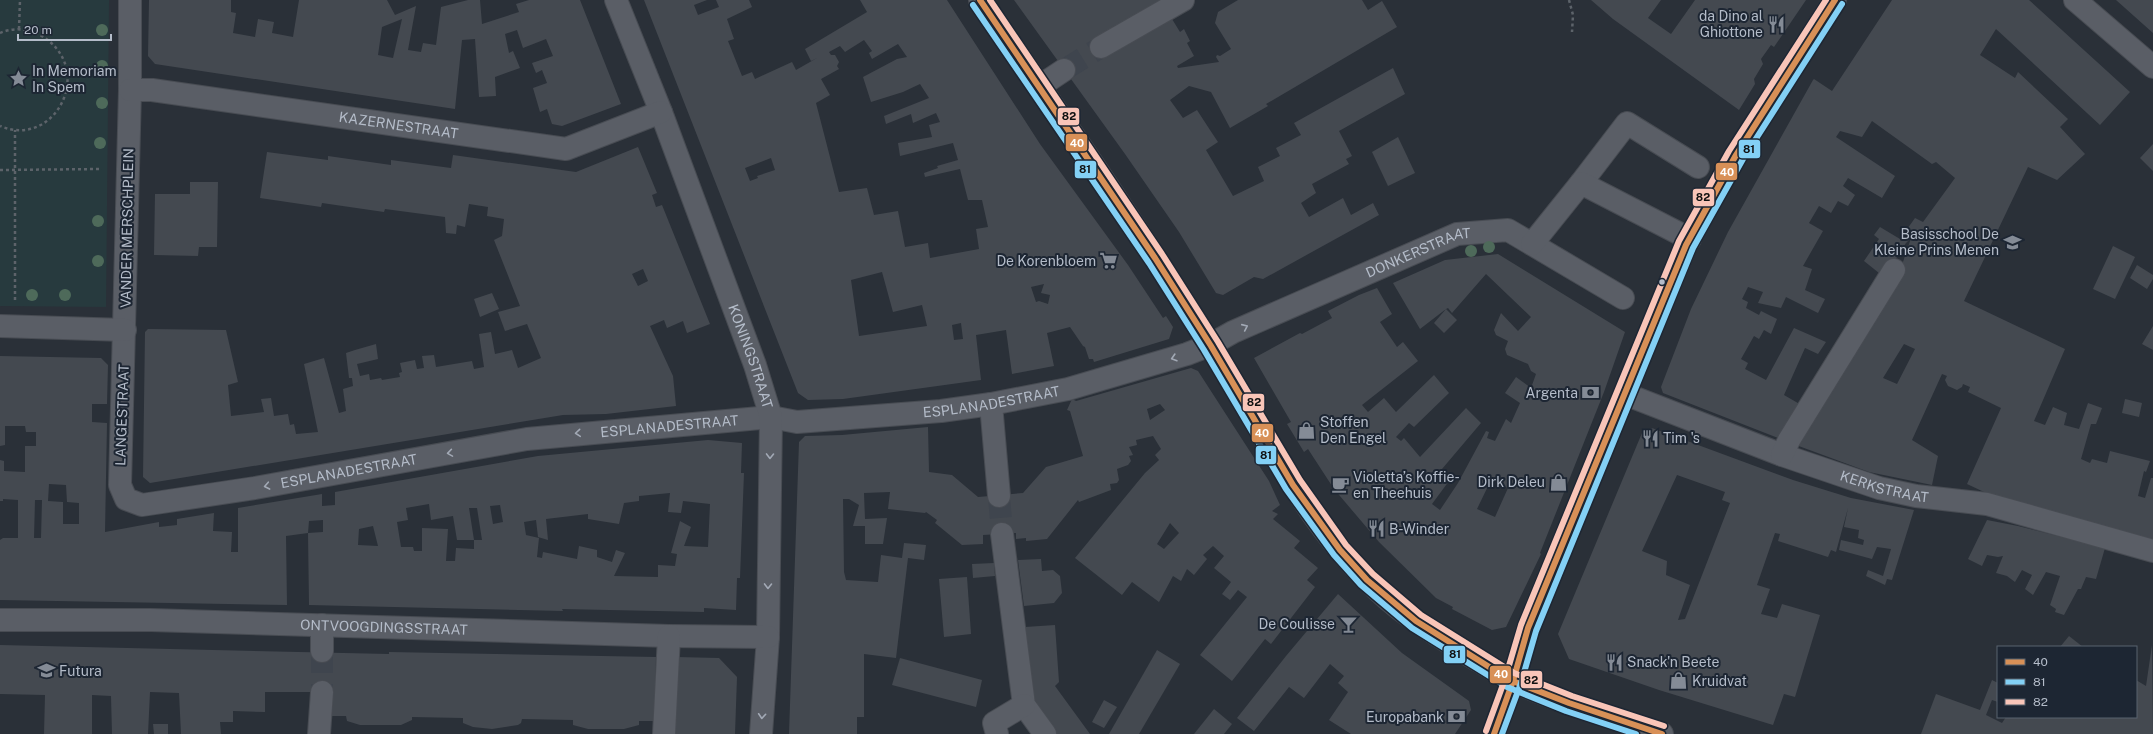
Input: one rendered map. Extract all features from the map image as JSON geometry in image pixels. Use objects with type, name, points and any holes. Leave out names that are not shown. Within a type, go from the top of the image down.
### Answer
[{"type":"street","name":"VANDER MERSCHPLEIN","points":[[125,330],[130,90],[130,0]]},
{"type":"street","name":"KONINGSTRAAT","points":[[616,0],[661,112],[755,365],[771,417],[768,637],[760,734]]},
{"type":"street","points":[[980,0],[1040,86],[1210,345],[1312,514],[1348,560],[1397,607],[1450,643],[1513,681],[1607,717],[1662,734]]},
{"type":"street","points":[[1102,47],[1183,0]]},
{"type":"street","points":[[1494,734],[1513,681],[1528,628],[1690,239],[1736,155],[1835,0]]},
{"type":"street","points":[[2076,0],[2153,67]]},
{"type":"street","points":[[1040,86],[1064,70]]},
{"type":"street","name":"KAZERNESTRAAT","points":[[130,90],[152,90],[566,149],[661,112]]},
{"type":"street","points":[[1532,244],[1627,124],[1698,167]]},
{"type":"street","points":[[1581,183],[1690,239]]},
{"type":"street","name":"DONKERSTRAAT","points":[[1210,345],[1240,329],[1457,234],[1508,230],[1623,298]]},
{"type":"street","points":[[1782,455],[1789,440],[1894,270]]},
{"type":"street","points":[[7,326],[125,330]]},
{"type":"street","name":"LANGESTRAAT","points":[[125,330],[120,485],[126,499]]},
{"type":"street","name":"ESPLANADESTRAAT","points":[[126,499],[142,506],[255,488],[527,439],[771,417],[797,422],[941,411],[990,404],[1068,389],[1187,354],[1210,345]]},
{"type":"street","name":"KERKSTRAAT","points":[[1625,394],[1782,455],[1878,488],[1916,496],[1987,504],[2153,551]]},
{"type":"street","points":[[990,404],[1000,496]]},
{"type":"street","points":[[1002,534],[1024,705],[1045,734]]},
{"type":"street","name":"ONTVOOGDINGSSTRAAT","points":[[0,620],[151,620],[669,636],[768,637]]},
{"type":"street","points":[[322,625],[322,651]]},
{"type":"street","points":[[664,734],[669,636]]},
{"type":"street","points":[[320,734],[322,692]]},
{"type":"street","points":[[997,734],[994,723],[1024,705]]},
{"type":"path","points":[[19,29],[20,0]]},
{"type":"path","points":[[1570,0],[1573,15],[1572,32]]},
{"type":"path","points":[[0,33],[19,29],[42,35],[49,39],[59,50],[66,64],[69,79],[66,95],[59,108],[48,120],[34,127],[15,130],[0,126]]},
{"type":"path","points":[[7,326],[16,169],[15,130]]},
{"type":"path","points":[[0,170],[128,170]]},
{"type":"green space","points":[[0,0],[109,0],[106,307],[0,306]]},
{"type":"building","points":[[149,0],[231,0],[231,12],[236,13],[233,33],[255,37],[258,19],[274,22],[272,33],[293,37],[299,0],[387,0],[395,15],[416,6],[408,50],[421,52],[423,43],[436,45],[441,7],[468,0],[480,0],[482,24],[519,12],[516,4],[529,0],[580,0],[621,104],[562,126],[552,124],[547,109],[540,112],[533,88],[547,83],[542,70],[536,73],[532,63],[553,56],[546,39],[523,48],[517,30],[505,34],[509,53],[513,51],[520,68],[495,77],[496,96],[479,97],[475,39],[462,40],[455,109],[155,64],[148,56]],"holes":[[[402,19],[393,58],[378,55],[382,27]]]},
{"type":"building","points":[[644,0],[707,0],[694,5],[698,15],[719,7],[716,0],[749,0],[752,7],[727,19],[734,39],[728,41],[742,76],[752,72],[755,79],[792,62],[796,70],[817,58],[811,61],[805,49],[867,12],[860,0],[947,0],[1040,144],[1128,265],[1163,318],[1166,316],[1173,327],[1169,339],[1094,362],[1093,359],[1089,359],[1085,347],[1070,327],[1047,333],[1054,366],[1012,374],[1006,330],[976,335],[981,380],[843,399],[808,400],[798,393]],"holes":[[[864,40],[872,51],[869,53],[872,59],[898,44],[907,57],[897,59],[863,77],[871,102],[903,92],[920,84],[929,98],[884,116],[886,124],[911,114],[913,123],[936,113],[940,122],[929,125],[932,137],[898,143],[900,156],[953,143],[958,160],[937,166],[938,168],[924,173],[925,177],[960,169],[968,200],[982,200],[988,227],[976,229],[979,249],[930,258],[928,243],[905,247],[898,211],[874,215],[867,188],[839,192],[816,103],[830,95],[821,79],[839,69],[837,66],[839,62],[835,55],[831,55],[829,52],[840,46],[845,52]],[[771,158],[775,170],[757,176],[758,178],[750,181],[745,168]],[[882,272],[893,312],[922,305],[927,326],[859,336],[851,280]],[[1044,284],[1041,293],[1050,295],[1048,304],[1039,301],[1036,302],[1031,287]],[[961,323],[963,339],[954,340],[952,325]]]},
{"type":"building","points":[[1014,0],[1170,0],[1172,19],[1180,32],[1184,29],[1190,41],[1187,43],[1194,56],[1177,66],[1178,68],[1219,62],[1216,57],[1217,55],[1220,56],[1231,49],[1215,23],[1218,12],[1238,0],[1362,0],[1368,10],[1382,1],[1397,27],[1266,104],[1268,106],[1230,128],[1211,92],[1189,86],[1170,100],[1183,118],[1197,110],[1218,142],[1206,150],[1233,196],[1264,181],[1258,167],[1280,156],[1276,148],[1301,135],[1294,123],[1393,68],[1405,94],[1339,131],[1352,156],[1346,159],[1349,164],[1312,184],[1316,193],[1301,203],[1309,217],[1343,198],[1351,215],[1373,203],[1379,215],[1263,279],[1254,277],[1223,295],[1216,293],[1179,232],[1125,154]]},
{"type":"building","points":[[1591,0],[1661,0],[1648,18],[1671,34],[1695,0],[1806,0],[1774,47],[1771,45],[1761,59],[1763,64],[1754,79],[1755,84],[1739,110],[1613,19]]},
{"type":"building","points":[[1892,0],[2029,0],[2130,92],[2100,125],[1996,29],[1980,55],[2015,78],[2018,72],[2068,119],[2060,127],[2085,154],[2057,180],[2028,167],[1964,301],[2065,349],[2034,421],[2045,425],[2053,407],[2067,413],[2064,425],[2079,429],[2088,403],[2102,408],[2096,424],[2091,424],[2081,459],[2090,463],[2092,459],[2107,463],[2110,451],[2150,461],[2146,472],[2144,471],[2138,496],[2145,498],[2151,478],[2153,478],[2153,540],[1999,499],[1967,484],[2001,408],[1968,392],[1970,387],[1963,384],[1962,387],[1957,390],[1948,386],[1945,380],[1947,376],[1942,374],[1912,440],[1938,456],[1932,485],[1869,472],[1796,445],[1900,271],[1911,238],[1906,243],[1884,277],[1864,261],[1879,239],[1874,235],[1880,227],[1900,239],[1915,218],[1923,222],[1955,178],[1936,162],[1932,164],[1872,121],[1862,137],[1840,131],[1836,137],[1895,176],[1882,198],[1848,178],[1843,186],[1855,195],[1848,206],[1838,201],[1831,213],[1819,206],[1809,223],[1823,231],[1803,266],[1812,269],[1805,290],[1825,299],[1818,313],[1786,297],[1781,308],[1758,303],[1763,292],[1748,287],[1742,299],[1748,302],[1746,308],[1759,315],[1761,311],[1777,319],[1771,334],[1764,330],[1759,339],[1754,336],[1741,359],[1748,363],[1745,369],[1766,380],[1794,328],[1826,342],[1818,354],[1805,348],[1784,395],[1803,406],[1783,440],[1663,393],[1661,387],[1691,309],[1728,232],[1813,80],[1814,79],[1832,91]],"holes":[[[1904,344],[1915,349],[1897,384],[1883,378]]]},
{"type":"building","points":[[2116,0],[2153,0],[2153,33],[2125,8]]},
{"type":"building","points":[[1398,137],[1415,173],[1388,186],[1372,152]]},
{"type":"building","points":[[2153,144],[2153,171],[2140,158]]},
{"type":"building","points":[[638,147],[657,193],[652,195],[656,207],[662,205],[710,324],[687,333],[683,321],[667,328],[664,320],[650,326],[673,376],[676,406],[606,414],[563,415],[150,483],[143,477],[145,332],[148,329],[226,330],[238,382],[228,385],[231,416],[264,412],[261,399],[271,398],[274,416],[288,414],[290,425],[294,424],[296,434],[318,432],[304,364],[324,358],[339,413],[346,411],[343,389],[353,386],[352,378],[349,378],[346,353],[376,344],[378,359],[357,364],[360,376],[369,374],[370,380],[400,377],[399,373],[402,372],[400,363],[415,360],[417,369],[424,368],[422,356],[434,355],[436,367],[472,361],[474,369],[484,367],[479,334],[491,332],[495,354],[512,350],[518,368],[541,358],[527,324],[505,331],[498,312],[520,306],[494,240],[502,236],[504,219],[487,216],[488,207],[469,204],[465,227],[457,225],[456,234],[446,233],[445,217],[385,209],[384,212],[322,203],[321,207],[260,198],[267,152],[328,160],[328,156],[391,165],[391,160],[451,168],[453,155],[576,172]],"holes":[[[643,269],[648,281],[638,286],[632,274]]]},
{"type":"building","points":[[190,182],[218,182],[217,247],[199,247],[198,256],[154,255],[155,194],[190,194]]},
{"type":"building","points":[[2113,246],[2135,257],[2115,299],[2093,289]]},
{"type":"building","points":[[1498,254],[1625,332],[1604,392],[1540,553],[1541,554],[1506,627],[1492,630],[1452,609],[1453,607],[1436,598],[1379,542],[1334,489],[1308,449],[1304,452],[1287,424],[1291,422],[1254,358],[1300,333],[1302,334],[1332,318],[1328,311],[1359,295],[1377,288],[1392,314],[1380,322],[1397,347],[1403,342],[1418,361],[1362,405],[1368,412],[1384,398],[1396,412],[1434,375],[1449,393],[1414,427],[1409,423],[1396,437],[1401,441],[1404,438],[1420,457],[1466,408],[1481,423],[1442,469],[1452,477],[1432,504],[1440,510],[1458,483],[1486,431],[1489,432],[1487,438],[1495,441],[1506,419],[1511,423],[1520,403],[1505,393],[1516,377],[1531,388],[1536,374],[1531,371],[1528,364],[1507,355],[1505,349],[1508,341],[1496,335],[1494,330],[1501,313],[1518,331],[1531,317],[1486,274],[1452,313],[1448,308],[1420,329],[1393,283],[1445,260]],"holes":[[[1491,480],[1508,488],[1495,517],[1477,509]]]},
{"type":"building","points":[[2137,265],[2153,275],[2153,279],[2147,289],[2130,278]]},
{"type":"building","points":[[492,293],[499,309],[480,317],[474,299]]},
{"type":"building","points":[[1446,309],[1457,320],[1444,333],[1434,323]]},
{"type":"building","points":[[2153,326],[2153,350],[2142,344]]},
{"type":"building","points":[[0,356],[101,358],[108,365],[107,404],[92,404],[92,422],[107,423],[105,532],[159,522],[159,527],[177,525],[177,519],[214,513],[213,531],[232,532],[231,552],[238,552],[238,508],[322,494],[322,506],[335,505],[335,492],[538,456],[708,440],[742,443],[741,473],[744,473],[740,578],[737,578],[736,610],[704,608],[704,612],[562,609],[563,611],[309,605],[308,533],[286,536],[287,605],[0,600],[0,540],[3,538],[18,538],[18,500],[3,499],[3,501],[0,501],[0,460],[4,461],[4,471],[25,472],[25,446],[36,446],[36,432],[26,432],[25,426],[5,426],[5,445],[0,446]],"holes":[[[49,484],[66,485],[67,502],[79,503],[79,524],[63,524],[63,502],[48,501]],[[670,493],[668,512],[681,513],[683,501],[710,504],[708,547],[684,546],[691,527],[680,521],[671,553],[677,554],[675,566],[658,565],[658,577],[614,576],[625,553],[616,550],[612,562],[597,557],[597,550],[579,546],[577,559],[543,552],[542,558],[537,557],[539,538],[526,535],[524,522],[536,520],[538,537],[548,540],[546,519],[588,514],[588,519],[619,524],[624,503],[639,501],[639,496]],[[35,500],[42,500],[41,538],[34,538]],[[429,504],[431,520],[453,516],[457,540],[474,540],[474,549],[456,548],[455,561],[446,561],[448,529],[422,528],[422,551],[414,551],[413,547],[401,547],[397,522],[408,520],[406,508]],[[500,505],[503,522],[493,524],[490,506]],[[469,508],[477,508],[482,540],[474,540]],[[323,520],[323,532],[308,533],[309,521]],[[373,526],[378,546],[358,545],[359,529]]]},
{"type":"building","points":[[1191,368],[1198,371],[1269,481],[1280,505],[1272,511],[1278,514],[1273,519],[1300,541],[1294,548],[1318,568],[1307,580],[1315,587],[1271,644],[1265,639],[1232,681],[1200,655],[1247,597],[1238,590],[1230,600],[1222,594],[1231,582],[1214,568],[1224,556],[1213,546],[1203,555],[1207,559],[1194,575],[1187,569],[1181,581],[1173,576],[1159,602],[1132,582],[1122,595],[1075,558],[1145,473],[1159,460],[1155,455],[1161,449],[1153,436],[1136,440],[1137,445],[1129,447],[1133,455],[1129,456],[1131,461],[1128,465],[1117,469],[1119,480],[1117,483],[1110,484],[1111,490],[1079,502],[1078,500],[1047,539],[1026,541],[1026,538],[1016,539],[1016,533],[983,535],[983,544],[962,545],[935,523],[937,520],[926,512],[888,509],[890,492],[864,493],[865,519],[887,518],[883,544],[865,544],[865,526],[853,526],[859,505],[849,499],[843,499],[844,572],[846,580],[878,582],[881,555],[902,558],[904,543],[926,545],[924,560],[908,558],[896,658],[864,654],[864,717],[857,717],[857,734],[789,734],[799,442],[805,436],[842,435],[928,427],[929,472],[952,475],[978,497],[1023,493],[1046,467],[1083,456],[1070,411],[1067,410],[1072,399],[1076,401]],"holes":[[[1160,404],[1165,410],[1150,420],[1147,409]],[[1170,523],[1179,533],[1164,549],[1157,544]]]},
{"type":"building","points":[[2125,399],[2142,403],[2139,417],[2122,413]]},
{"type":"building","points":[[1652,428],[1793,480],[1851,498],[1914,510],[1892,580],[1887,579],[1885,585],[1866,576],[1868,570],[1883,576],[1891,549],[1877,547],[1872,559],[1839,550],[1841,540],[1863,545],[1864,540],[1858,538],[1859,530],[1844,527],[1848,508],[1836,552],[1831,550],[1828,557],[1778,541],[1780,534],[1775,533],[1757,585],[1770,589],[1761,614],[1777,618],[1782,604],[1820,615],[1795,697],[1784,694],[1773,725],[1659,690],[1569,659],[1558,634],[1642,433]],"holes":[[[1677,475],[1725,492],[1722,500],[1730,503],[1685,619],[1678,620],[1690,585],[1666,575],[1667,561],[1642,551]]]},
{"type":"building","points":[[1987,520],[2018,526],[2105,548],[2096,579],[2086,577],[2081,589],[2078,589],[2064,615],[2055,612],[2056,609],[2050,605],[2060,576],[2046,572],[2033,595],[2025,589],[2032,575],[2022,570],[2015,582],[2007,576],[1996,573],[2003,556],[1998,557],[1987,555],[1982,566],[1968,559]]},
{"type":"building","points":[[1041,559],[1042,571],[1053,570],[1060,576],[1062,593],[1054,603],[1024,606],[1018,560]]},
{"type":"building","points":[[994,563],[995,576],[973,578],[972,564]]},
{"type":"building","points":[[967,577],[971,634],[944,637],[939,579]]},
{"type":"building","points":[[1338,594],[1402,653],[1469,701],[1471,710],[1455,734],[1351,734],[1329,720],[1348,692],[1338,683],[1344,676],[1330,664],[1304,698],[1289,687],[1254,731],[1237,718]]},
{"type":"building","points":[[1055,625],[1059,682],[1055,686],[1090,734],[1056,734],[1033,702],[1025,627]]},
{"type":"building","points":[[2069,636],[2082,646],[2061,646]]},
{"type":"building","points":[[0,645],[389,654],[389,652],[656,657],[655,689],[664,689],[663,721],[639,721],[639,725],[624,729],[588,729],[573,725],[573,720],[522,719],[521,723],[518,725],[492,729],[473,727],[463,723],[463,718],[412,717],[412,720],[401,725],[360,725],[347,721],[346,716],[330,716],[331,692],[265,692],[265,712],[233,711],[233,722],[220,722],[221,734],[181,734],[179,693],[150,692],[148,734],[112,734],[111,696],[92,695],[92,734],[44,734],[45,695],[0,694]]},
{"type":"building","points":[[2152,645],[2153,734],[1921,734],[1936,694],[1980,710],[1992,680],[1997,682],[1997,702],[1992,700],[1986,715],[2002,723],[2005,718],[2137,718],[2137,681],[2146,686]]},
{"type":"building","points":[[1157,650],[1180,664],[1139,734],[1109,734]]},
{"type":"building","points":[[676,657],[719,658],[737,677],[735,734],[674,734]]},
{"type":"building","points":[[900,658],[982,680],[976,707],[892,685]]},
{"type":"building","points":[[1104,700],[1117,707],[1104,728],[1092,722]]},
{"type":"building","points":[[1214,709],[1232,724],[1224,734],[1194,734]]},
{"type":"building","points":[[153,724],[168,724],[168,734],[154,734]]},
{"type":"tunnel","points":[[1064,70],[1101,47]]},
{"type":"tunnel","points":[[999,496],[1002,534]]},
{"type":"tunnel","points":[[322,651],[322,692]]},
{"type":"transit line","name":"40","points":[[980,0],[1155,258],[1211,346],[1293,485],[1340,550],[1367,580],[1416,621],[1510,680],[1569,703],[1662,734]]},
{"type":"transit line","name":"82","points":[[990,0],[1162,254],[1218,342],[1300,480],[1346,545],[1373,574],[1421,615],[1514,673],[1572,696],[1664,726]]},
{"type":"transit line","name":"82","points":[[1486,731],[1505,679],[1521,625],[1679,241],[1729,151],[1826,0]]},
{"type":"transit line","name":"40","points":[[1494,734],[1513,681],[1528,628],[1686,245],[1736,155],[1835,0]]},
{"type":"transit line","name":"81","points":[[1502,734],[1521,683],[1536,631],[1693,248],[1743,159],[1842,4]]},
{"type":"transit line","name":"81","points":[[973,5],[1149,263],[1204,350],[1286,489],[1334,555],[1361,585],[1412,628],[1507,687],[1566,711],[1636,734]]},
{"type":"place","name":"da Dino al Ghiottone","points":[[1776,24]]},
{"type":"place","name":"In Memoriam In Spem","points":[[19,79]]},
{"type":"place","name":"Basisschool De Kleine Prins Menen","points":[[2012,242]]},
{"type":"place","name":"De Korenbloem","points":[[1109,261]]},
{"type":"place","name":"Argenta","points":[[1591,393]]},
{"type":"place","name":"Stoffen Den Engel","points":[[1307,430]]},
{"type":"place","name":"Tim 's","points":[[1650,438]]},
{"type":"place","name":"Dirk Deleu","points":[[1558,482]]},
{"type":"place","name":"Violetta’s Koffie- en Theehuis","points":[[1340,485]]},
{"type":"place","name":"B-Winder","points":[[1376,529]]},
{"type":"place","name":"De Coulisse","points":[[1348,624]]},
{"type":"place","name":"Snack'n Beete","points":[[1614,662]]},
{"type":"place","name":"Futura","points":[[46,671]]},
{"type":"place","name":"Kruidvat","points":[[1679,681]]},
{"type":"place","name":"Europabank","points":[[1457,717]]}]
